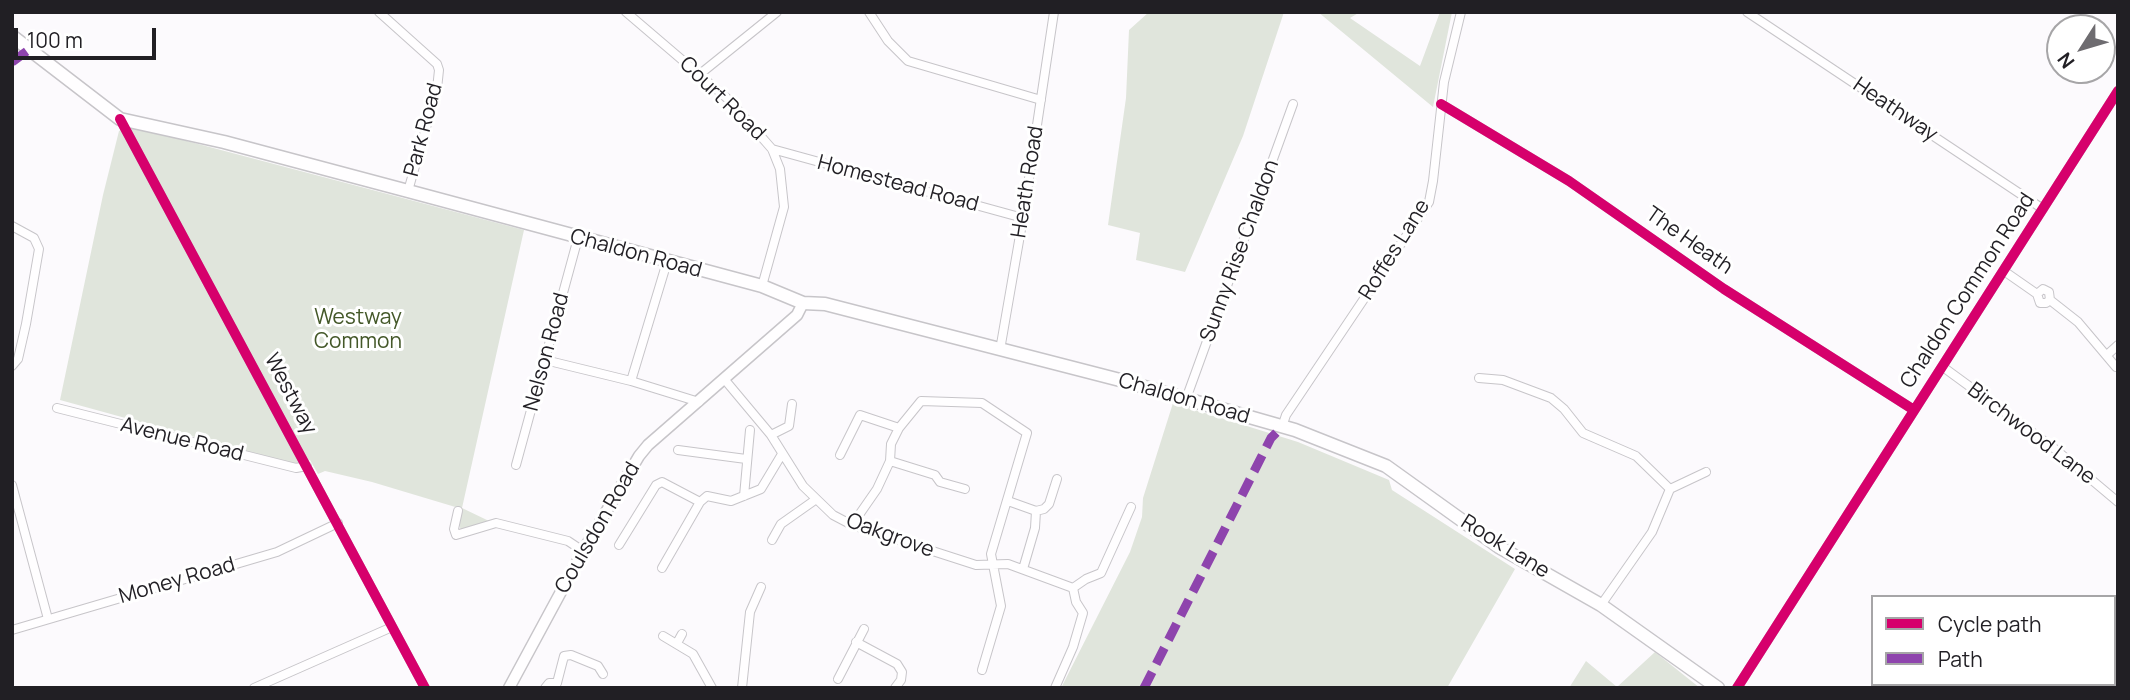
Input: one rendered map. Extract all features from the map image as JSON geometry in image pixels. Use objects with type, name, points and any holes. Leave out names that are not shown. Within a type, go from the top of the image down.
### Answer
[{"type":"main road","name":"Chaldon Road","points":[[12,36],[120,119],[224,142],[761,286],[803,303],[825,304],[1282,427]]},
{"type":"main road","name":"Rook Lane","points":[[1282,427],[1386,466],[1499,547],[1601,606],[1718,688]]},
{"type":"street","name":"Park Road","points":[[379,12],[437,64],[439,70],[437,89],[408,191]]},
{"type":"street","name":"Court Road","points":[[626,12],[729,100],[772,149],[780,169],[784,207],[761,286]]},
{"type":"street","points":[[700,74],[777,12]]},
{"type":"street","points":[[869,12],[888,41],[908,61],[1041,100]]},
{"type":"street","name":"Heath Road","points":[[1000,351],[1054,12]]},
{"type":"street","name":"Roffes Lane","points":[[1282,427],[1286,415],[1429,202],[1444,82],[1461,12]]},
{"type":"street","name":"Heathway","points":[[1747,12],[2043,209]]},
{"type":"street","name":"Chaldon Common Road","points":[[1737,688],[2117,94]]},
{"type":"street","name":"Sunny Rise Chaldon","points":[[1186,399],[1293,104]]},
{"type":"street","name":"The Heath","points":[[1441,104],[1569,181],[1724,289],[1914,410]]},
{"type":"street","name":"Westway","points":[[120,119],[425,688]]},
{"type":"street","name":"Homestead Road","points":[[772,149],[1023,218]]},
{"type":"street","points":[[12,226],[34,238],[39,249],[21,347],[18,359],[12,366]]},
{"type":"street","name":"Nelson Road","points":[[516,465],[578,238]]},
{"type":"street","points":[[631,381],[667,262]]},
{"type":"street","points":[[2004,271],[2037,294],[2040,303],[2050,300],[2078,322],[2116,367]]},
{"type":"street","name":"Coulsdon Road","points":[[509,688],[583,551],[639,456],[797,315],[803,303]]},
{"type":"street","points":[[2107,355],[2118,345]]},
{"type":"street","points":[[545,360],[699,401]]},
{"type":"street","name":"Birchwood Lane","points":[[1943,367],[2054,449],[2118,502]]},
{"type":"street","points":[[1479,378],[1503,380],[1551,398],[1564,409],[1583,433],[1636,456],[1670,489]]},
{"type":"street","name":"Oakgrove","points":[[725,380],[771,435],[815,500],[833,515],[852,525],[976,565],[1008,564],[1073,588]]},
{"type":"street","points":[[852,525],[877,489],[890,461],[891,444],[899,428],[921,401],[982,403],[1027,433],[991,554],[1001,606],[982,670]]},
{"type":"street","points":[[771,435],[789,426],[792,404]]},
{"type":"street","name":"Avenue Road","points":[[57,408],[296,468],[307,466]]},
{"type":"street","points":[[840,455],[860,415],[899,428]]},
{"type":"street","points":[[744,496],[750,429]]},
{"type":"street","points":[[678,450],[746,459]]},
{"type":"street","points":[[662,568],[699,502],[706,496],[731,501],[761,489],[782,454]]},
{"type":"street","points":[[890,461],[935,475],[940,482],[965,489]]},
{"type":"street","points":[[1601,606],[1652,532],[1670,489],[1706,472]]},
{"type":"street","points":[[1008,501],[1036,511],[1044,509],[1049,504],[1057,479]]},
{"type":"street","points":[[620,545],[656,485],[662,481],[699,502]]},
{"type":"street","points":[[12,485],[48,619]]},
{"type":"street","points":[[772,540],[781,524],[815,500]]},
{"type":"street","points":[[1055,688],[1073,647],[1083,613],[1076,602],[1073,588],[1101,573],[1131,507]]},
{"type":"street","points":[[458,511],[454,537],[496,523],[568,541],[583,551]]},
{"type":"street","points":[[1023,569],[1035,528],[1036,511]]},
{"type":"street","name":"Money Road","points":[[12,629],[277,552],[338,523]]},
{"type":"street","points":[[742,688],[750,612],[761,587]]},
{"type":"street","points":[[254,688],[392,627]]},
{"type":"street","points":[[838,679],[864,629]]},
{"type":"street","points":[[677,643],[682,634]]},
{"type":"street","points":[[663,636],[677,643],[698,660],[712,688]]},
{"type":"street","points":[[856,642],[897,664],[902,672],[901,680],[895,688]]},
{"type":"street","points":[[545,688],[549,683],[559,685],[564,656],[571,655],[598,666],[603,674]]},
{"type":"green space","points":[[1149,12],[1284,12],[1243,136],[1185,272],[1136,260],[1140,233],[1108,225],[1126,98],[1129,30]]},
{"type":"green space","points":[[1318,12],[1360,12],[1350,18],[1420,66],[1440,12],[1452,12],[1433,107]]},
{"type":"green space","name":"Westway Common","points":[[130,126],[524,230],[462,508],[489,521],[461,530],[458,522],[462,509],[372,482],[325,471],[318,474],[310,460],[296,465],[60,400],[119,131]]},
{"type":"green space","points":[[1173,403],[1298,442],[1389,480],[1392,490],[1515,569],[1447,688],[1061,688],[1130,552],[1142,517],[1143,498]]},
{"type":"green space","points":[[1655,652],[1700,688],[1569,688],[1586,661],[1617,687]]},
{"type":"marked path","points":[[12,62],[30,49]]},
{"type":"marked path","points":[[1144,688],[1271,438],[1282,427]]},
{"type":"cycle path","points":[[1737,688],[2118,91]]},
{"type":"cycle path","points":[[1441,104],[1569,181],[1724,289],[1914,410]]},
{"type":"cycle path","points":[[120,119],[425,688]]}]
